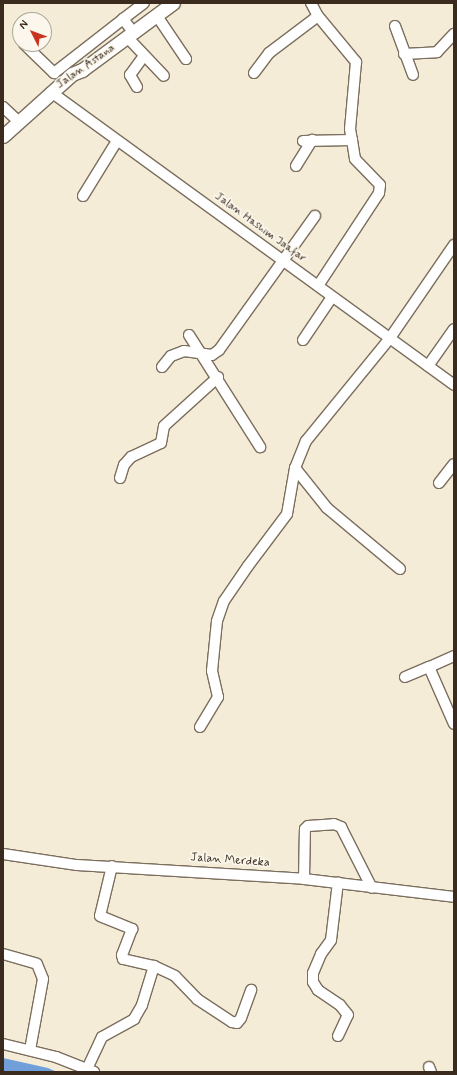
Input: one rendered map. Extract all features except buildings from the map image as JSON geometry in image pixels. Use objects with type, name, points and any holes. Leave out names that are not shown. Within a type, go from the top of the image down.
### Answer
[{"type":"main road","name":"Jalan Astana","points":[[3,136],[36,108],[39,101],[52,94],[173,3]]},
{"type":"street","points":[[32,52],[54,73],[144,3]]},
{"type":"street","points":[[311,3],[318,16],[356,62],[350,129],[355,159],[380,185],[379,193],[318,286]]},
{"type":"street","points":[[156,16],[186,59]]},
{"type":"street","points":[[254,73],[269,53],[318,16]]},
{"type":"street","points":[[123,19],[131,36],[144,56],[164,76]]},
{"type":"street","points":[[395,26],[404,54],[413,75]]},
{"type":"street","points":[[404,54],[437,52],[454,34]]},
{"type":"street","points":[[137,87],[130,75],[144,56]]},
{"type":"street","name":"Jalan Hashim Jaafar","points":[[52,94],[284,260],[332,297],[454,385]]},
{"type":"street","points":[[3,107],[20,123]]},
{"type":"street","points":[[296,166],[308,140],[352,140]]},
{"type":"street","points":[[83,196],[117,141]]},
{"type":"street","points":[[162,367],[172,356],[184,351],[212,355],[219,350],[315,216]]},
{"type":"street","points":[[200,727],[218,697],[212,671],[217,621],[224,601],[287,514],[295,468],[306,441],[390,338],[454,245]]},
{"type":"street","points":[[303,340],[332,297]]},
{"type":"street","points":[[428,366],[454,329]]},
{"type":"street","points":[[189,335],[218,376],[260,447]]},
{"type":"street","points":[[120,478],[124,465],[131,458],[161,444],[164,426],[218,376]]},
{"type":"street","points":[[439,483],[454,464]]},
{"type":"street","points":[[295,468],[327,508],[400,569]]},
{"type":"street","points":[[405,677],[454,656]]},
{"type":"street","points":[[429,667],[454,724]]},
{"type":"street","points":[[304,879],[305,830],[308,826],[334,824],[341,827],[372,888]]},
{"type":"street","name":"Jalan Merdeka","points":[[3,854],[77,865],[304,879],[454,897]]},
{"type":"street","points":[[112,866],[100,916],[132,929],[122,955],[123,959],[154,966],[175,976],[197,999],[232,1022],[237,1023],[241,1018],[251,990]]},
{"type":"street","points":[[338,882],[331,940],[320,954],[313,973],[313,982],[318,990],[340,1005],[348,1015],[338,1036]]},
{"type":"street","points":[[3,954],[37,964],[43,980],[30,1050]]},
{"type":"street","points":[[3,1044],[30,1050],[90,1070],[102,1037],[134,1019],[142,1006],[154,966]]},
{"type":"water","points":[[3,1058],[48,1068],[57,1072],[3,1072]]}]
